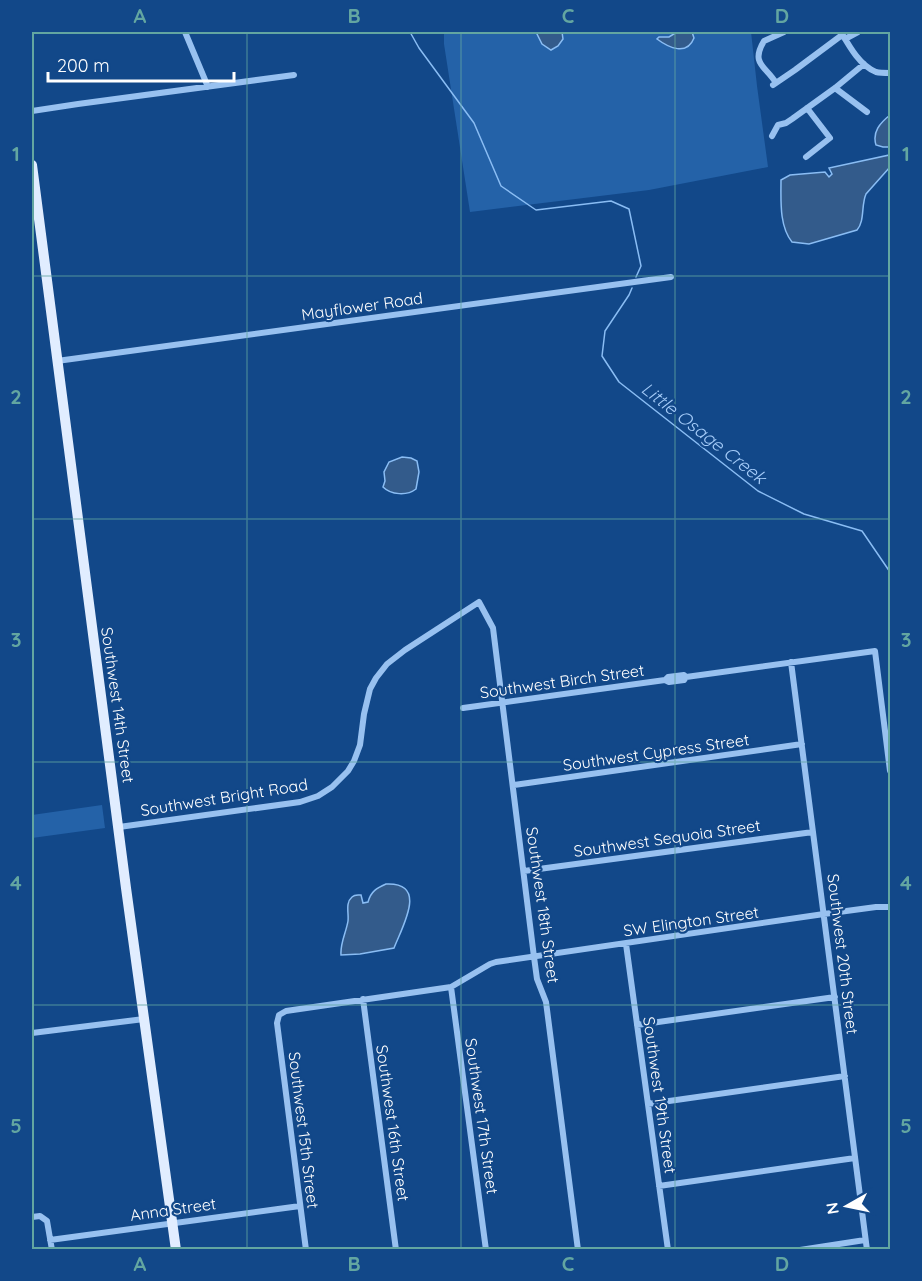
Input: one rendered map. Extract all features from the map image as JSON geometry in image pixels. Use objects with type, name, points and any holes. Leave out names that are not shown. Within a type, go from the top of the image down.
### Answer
[{"type":"main road","name":"Southwest 14th Street","points":[[32,165],[176,1250]]},
{"type":"street","points":[[185,32],[208,87]]},
{"type":"street","points":[[784,32],[764,41],[759,54],[760,65],[770,73],[775,84],[843,35],[858,32]]},
{"type":"street","points":[[843,35],[864,64],[877,72],[891,73]]},
{"type":"street","points":[[772,136],[778,125],[786,123],[864,64]]},
{"type":"street","points":[[32,111],[294,75]]},
{"type":"street","points":[[835,88],[867,112]]},
{"type":"street","points":[[806,157],[830,138],[807,108]]},
{"type":"street","name":"Mayflower Road","points":[[57,361],[672,277]]},
{"type":"street","name":"Southwest Bright Road","points":[[119,827],[300,802],[318,796],[341,779],[354,761],[360,745],[370,689],[387,664],[479,602]]},
{"type":"street","name":"Southwest 18th Street","points":[[479,602],[493,628],[537,979],[546,1002],[578,1250]]},
{"type":"street","name":"Southwest Birch Street","points":[[463,708],[666,680],[668,677],[684,675],[686,677],[875,651],[881,700]]},
{"type":"street","name":"Southwest 20th Street","points":[[791,662],[867,1250]]},
{"type":"street","points":[[891,699],[881,700],[891,771]]},
{"type":"street","name":"Southwest Cypress Street","points":[[513,785],[802,744]]},
{"type":"street","name":"Southwest Sequoia Street","points":[[524,871],[813,832]]},
{"type":"street","name":"SW Elington Street","points":[[451,987],[496,962],[824,914],[891,907]]},
{"type":"street","name":"Southwest 19th Street","points":[[626,944],[668,1250]]},
{"type":"street","points":[[363,999],[451,987]]},
{"type":"street","name":"Southwest 17th Street","points":[[451,987],[486,1250]]},
{"type":"street","points":[[637,1025],[835,997]]},
{"type":"street","name":"Southwest 15th Street","points":[[306,1250],[277,1023],[279,1015],[286,1011],[363,999]]},
{"type":"street","name":"Southwest 16th Street","points":[[363,999],[396,1250]]},
{"type":"street","points":[[32,1034],[145,1019]]},
{"type":"street","points":[[648,1104],[845,1076]]},
{"type":"street","points":[[659,1186],[855,1158]]},
{"type":"street","name":"Anna Street","points":[[50,1239],[300,1206]]},
{"type":"street","points":[[32,1217],[40,1216],[47,1221],[51,1250]]},
{"type":"street","points":[[800,1250],[865,1240]]},
{"type":"shaded area","points":[[444,32],[751,32],[768,167],[649,190],[470,212]]},
{"type":"shaded area","points":[[536,32],[562,32],[563,39],[551,50],[542,44]]},
{"type":"shaded area","points":[[677,32],[692,32],[694,38],[691,44],[677,49],[657,39],[669,37]]},
{"type":"shaded area","points":[[890,115],[890,147],[876,145],[875,136],[878,128]]},
{"type":"shaded area","points":[[890,151],[890,167],[866,194],[861,222],[857,230],[809,244],[792,242],[783,221],[781,180],[790,175],[825,172],[829,177],[832,174],[829,168],[889,155]]},
{"type":"shaded area","points":[[402,457],[417,461],[419,472],[416,489],[404,494],[386,490],[383,487],[384,472],[389,462]]},
{"type":"shaded area","points":[[102,805],[105,828],[32,838],[32,815]]},
{"type":"shaded area","points":[[386,884],[399,885],[407,890],[410,898],[406,918],[394,948],[341,955],[350,899],[354,895],[361,895],[363,903],[368,902],[375,890]]},
{"type":"waterway","name":"Little Osage Creek","points":[[410,32],[419,48],[474,123],[501,186],[536,210],[611,201],[629,209],[641,266],[636,277]]},
{"type":"waterway","name":"Little Osage Creek","points":[[632,288],[605,331],[602,356],[619,382],[758,491],[804,514],[862,531],[890,572]]}]
